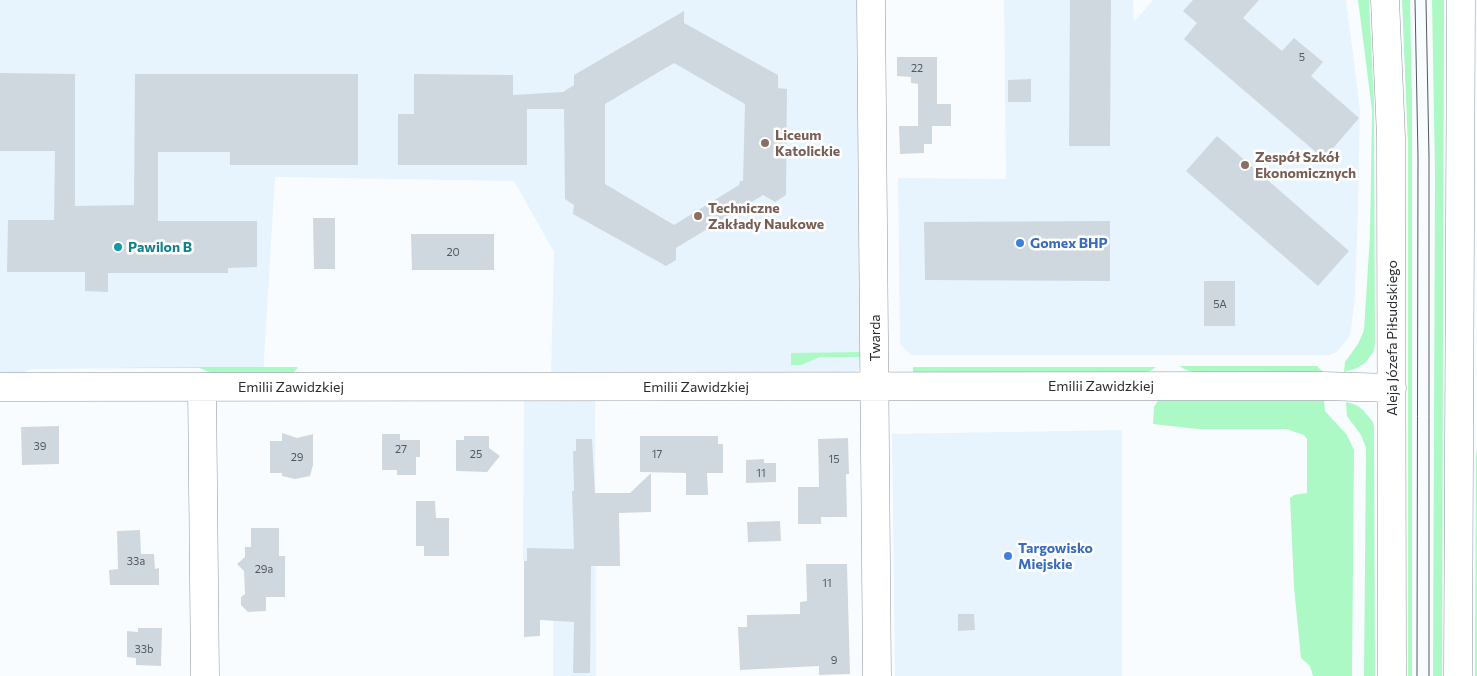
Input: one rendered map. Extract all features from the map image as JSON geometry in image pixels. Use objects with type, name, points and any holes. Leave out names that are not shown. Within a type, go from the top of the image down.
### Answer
[{"type":"street","name":"Twarda","points":[[872,0],[877,676]]},
{"type":"street","name":"Aleja Józefa Piłsudskiego","points":[[1385,0],[1391,137],[1392,676]]},
{"type":"street","points":[[1458,676],[1461,0]]},
{"type":"street","name":"Emilii Zawidzkiej","points":[[0,387],[1322,386],[1392,388]]},
{"type":"street","points":[[202,387],[205,676]]},
{"type":"shaded area","name":"Techniczne Zakłady Naukowe","points":[[0,0],[859,0],[863,366],[855,373],[551,376],[554,252],[514,181],[275,177],[263,377],[220,377],[200,368],[31,369],[16,376],[0,377]]},
{"type":"shaded area","points":[[1004,0],[1133,0],[1134,22],[1153,0],[1346,0],[1360,110],[1358,210],[1355,295],[1351,330],[1349,337],[1338,351],[1330,355],[911,355],[900,345],[898,178],[1006,179]]},
{"type":"shaded area","points":[[524,397],[595,397],[596,676],[553,676],[554,562],[523,561]]},
{"type":"shaded area","name":"Targowisko Miejskie","points":[[1122,430],[1122,676],[895,676],[892,434]]},
{"type":"green space","points":[[1358,0],[1369,0],[1374,102],[1375,342],[1374,351],[1365,363],[1355,369],[1344,372],[1345,362],[1358,344],[1364,330],[1370,236],[1372,110]]},
{"type":"green space","points":[[1402,0],[1410,0],[1412,101],[1412,676],[1408,676],[1408,145]]},
{"type":"green space","points":[[1432,0],[1444,0],[1442,676],[1433,676],[1435,174]]},
{"type":"green space","points":[[863,352],[864,357],[820,357],[801,365],[791,365],[791,353]]},
{"type":"green space","points":[[1179,366],[1317,366],[1323,372],[1197,373]]},
{"type":"green space","points":[[108,367],[298,367],[293,374],[220,377],[200,368]]},
{"type":"green space","points":[[913,367],[1156,367],[1150,371],[1140,373],[913,373]]},
{"type":"green space","points":[[1160,400],[1324,400],[1325,411],[1347,435],[1354,450],[1352,676],[1313,676],[1310,666],[1301,658],[1294,587],[1290,498],[1294,495],[1307,493],[1307,439],[1304,435],[1286,429],[1198,429],[1153,424],[1154,407]]},
{"type":"green space","points":[[1346,402],[1356,405],[1363,410],[1373,422],[1374,427],[1375,676],[1364,676],[1366,448],[1361,435],[1347,416]]},
{"type":"green space","points":[[1477,449],[1477,676],[1475,676],[1476,457]]},
{"type":"building","points":[[1070,0],[1111,0],[1110,146],[1069,146]]},
{"type":"building","points":[[1193,0],[1259,0],[1243,18],[1282,51],[1294,38],[1323,62],[1311,76],[1359,118],[1324,159],[1184,39],[1197,23],[1183,11]]},
{"type":"building","points":[[684,11],[684,23],[778,75],[778,88],[787,89],[786,195],[775,202],[763,195],[676,248],[676,260],[666,266],[573,214],[574,205],[565,199],[564,109],[527,109],[527,165],[398,165],[398,114],[414,114],[414,74],[513,75],[513,95],[563,92],[574,85],[574,75]],"holes":[[[674,63],[745,104],[743,181],[740,181],[739,185],[674,225],[605,184],[605,104]]]},
{"type":"building","points":[[897,57],[937,57],[937,104],[951,104],[951,126],[932,126],[932,144],[924,144],[924,153],[900,154],[899,126],[918,126],[918,84],[911,83],[911,77],[897,76]]},
{"type":"building","points":[[0,73],[75,74],[75,206],[134,205],[135,74],[358,74],[358,165],[230,165],[230,152],[158,152],[158,221],[257,221],[257,267],[228,268],[228,273],[108,273],[108,292],[85,291],[85,272],[7,272],[8,220],[54,220],[55,151],[0,151]]},
{"type":"building","points":[[1031,79],[1031,102],[1008,102],[1008,80]]},
{"type":"building","points":[[1217,136],[1349,251],[1318,286],[1186,171]]},
{"type":"building","points":[[313,218],[335,218],[335,269],[314,269]]},
{"type":"building","points":[[1110,221],[1110,281],[925,280],[924,222]]},
{"type":"building","points":[[411,234],[494,234],[494,270],[412,270]]},
{"type":"building","points":[[1204,281],[1235,281],[1235,326],[1204,326]]},
{"type":"building","points":[[59,426],[59,464],[22,465],[21,427]]},
{"type":"building","points":[[282,433],[297,438],[313,434],[313,465],[310,476],[295,479],[282,476],[282,473],[270,473],[270,441],[282,441]]},
{"type":"building","points":[[382,434],[400,434],[400,440],[420,440],[420,457],[416,457],[416,475],[397,475],[397,470],[382,470]]},
{"type":"building","points":[[464,436],[489,436],[489,448],[500,456],[487,472],[456,471],[456,440],[464,440]]},
{"type":"building","points":[[640,436],[718,436],[718,444],[723,444],[723,473],[707,473],[708,495],[686,495],[686,473],[640,472]]},
{"type":"building","points":[[848,438],[849,474],[846,474],[847,517],[821,517],[821,524],[798,524],[798,487],[819,487],[818,439]]},
{"type":"building","points":[[576,439],[592,439],[595,493],[630,493],[651,473],[651,512],[619,513],[620,566],[591,566],[590,673],[573,673],[574,622],[540,620],[540,636],[524,637],[524,561],[527,561],[527,548],[574,549],[572,491],[574,491],[573,451],[576,451]]},
{"type":"building","points":[[764,459],[764,463],[776,463],[776,482],[746,483],[746,460]]},
{"type":"building","points":[[416,501],[435,501],[436,518],[449,518],[449,556],[424,556],[424,546],[416,546]]},
{"type":"building","points":[[780,521],[781,541],[748,542],[747,522]]},
{"type":"building","points":[[251,528],[279,528],[279,556],[285,556],[285,597],[266,597],[266,611],[248,612],[241,605],[241,597],[245,594],[244,571],[237,564],[245,557],[245,547],[251,547]]},
{"type":"building","points":[[140,530],[141,554],[154,554],[155,569],[159,568],[159,585],[110,585],[109,570],[118,569],[117,531]]},
{"type":"building","points":[[806,564],[847,564],[850,674],[819,675],[819,666],[740,670],[738,627],[747,627],[747,615],[800,614],[800,602],[807,601]]},
{"type":"building","points":[[958,614],[974,614],[975,630],[958,631]]},
{"type":"building","points":[[138,628],[162,628],[161,666],[136,665],[136,658],[127,657],[127,631],[138,632]]},
{"type":"tram line","points":[[1415,0],[1418,157],[1417,676]]},
{"type":"tram line","points":[[1426,0],[1429,157],[1429,676]]},
{"type":"place","name":"Liceum Katolickie","points":[[765,143]]},
{"type":"place","name":"Zespół Szkół Ekonomicznych","points":[[1245,165]]},
{"type":"place","name":"Techniczne Zakłady Naukowe","points":[[698,216]]},
{"type":"place","name":"Gomex BHP","points":[[1020,243]]},
{"type":"place","name":"Pawilon B","points":[[118,247]]},
{"type":"place","name":"Targowisko Miejskie","points":[[1008,556]]}]
